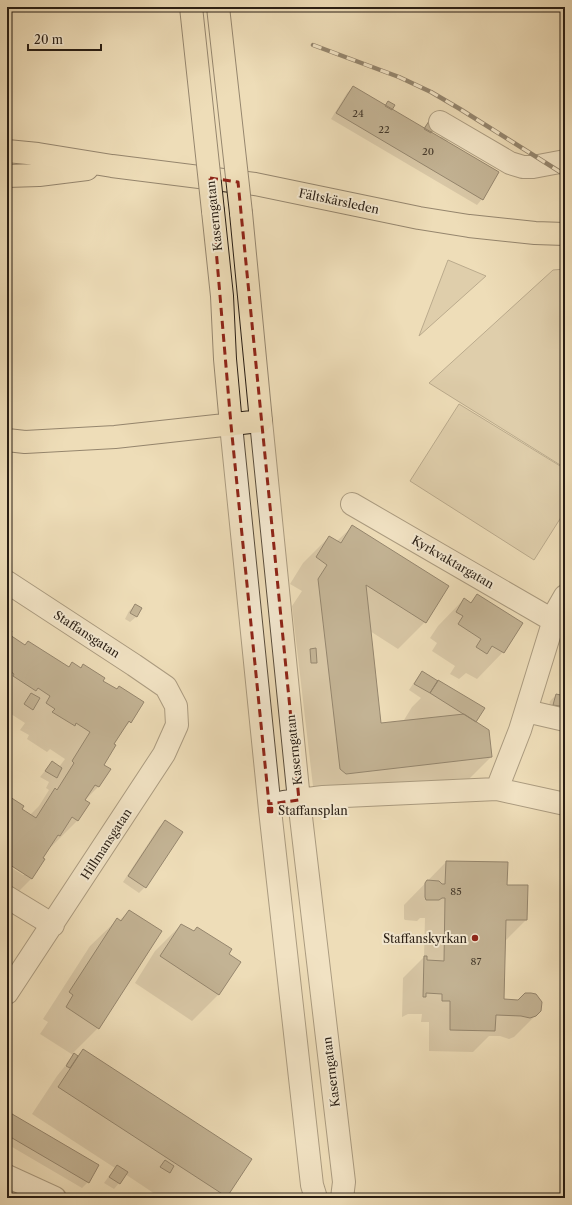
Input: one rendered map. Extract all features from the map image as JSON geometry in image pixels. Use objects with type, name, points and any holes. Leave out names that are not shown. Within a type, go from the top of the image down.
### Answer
[{"type":"main road","name":"Kaserngatan","points":[[191,7],[222,296],[225,359],[231,425]]},
{"type":"main road","name":"Kaserngatan","points":[[218,7],[241,213],[261,421]]},
{"type":"main road","name":"Fältskärsleden","points":[[7,151],[255,184],[419,218],[469,226],[535,233],[565,234]]},
{"type":"main road","name":"Fältskärsleden","points":[[7,176],[39,175],[112,166]]},
{"type":"main road","points":[[7,440],[25,442],[114,437],[261,421]]},
{"type":"street","points":[[440,122],[510,163],[522,167],[533,167],[565,161]]},
{"type":"street","name":"Kaserngatan","points":[[261,421],[299,800],[344,1182],[342,1198]]},
{"type":"street","name":"Kaserngatan","points":[[231,425],[269,804],[312,1185],[316,1198]]},
{"type":"street","name":"Kyrkvaktargatan","points":[[352,504],[554,621]]},
{"type":"street","name":"Staffansgatan","points":[[7,582],[166,687]]},
{"type":"street","points":[[497,788],[520,730],[557,610],[565,596]]},
{"type":"street","name":"Hillmansgatan","points":[[7,993],[164,754],[177,725],[176,706],[166,687]]},
{"type":"street","points":[[526,711],[565,720]]},
{"type":"street","points":[[269,804],[323,797],[497,788],[565,804]]},
{"type":"street","points":[[7,897],[53,925]]},
{"type":"street","points":[[7,1176],[55,1198]]},
{"type":"highlighted area","points":[[210,178],[238,182],[299,800],[269,804],[231,425]]},
{"type":"shaded area","points":[[448,260],[486,276],[419,336]]},
{"type":"shaded area","points":[[565,269],[565,468],[429,383],[553,270]]},
{"type":"shaded area","points":[[459,404],[565,469],[565,511],[534,560],[410,481]]},
{"type":"building","points":[[353,86],[499,172],[483,200],[336,113]]},
{"type":"building","points":[[388,101],[395,105],[392,110],[385,106]]},
{"type":"building","points":[[429,121],[436,125],[431,133],[424,129]]},
{"type":"building","points":[[352,525],[449,586],[426,623],[366,585],[381,723],[464,714],[489,730],[492,757],[346,774],[340,769],[318,579],[327,565],[316,557],[329,536],[341,543]]},
{"type":"building","points":[[477,594],[523,623],[504,653],[492,646],[487,654],[476,647],[481,639],[458,624],[463,616],[456,612],[464,598],[471,603]]},
{"type":"building","points":[[135,604],[142,608],[137,617],[130,613]]},
{"type":"building","points":[[7,628],[12,631],[10,635],[25,645],[28,641],[69,667],[72,662],[81,668],[83,664],[105,678],[103,681],[117,689],[119,686],[144,702],[131,723],[129,721],[114,744],[116,745],[104,765],[111,769],[99,787],[95,785],[85,800],[90,803],[78,821],[72,817],[60,836],[58,835],[43,858],[45,859],[32,879],[7,863],[7,795],[24,806],[22,809],[36,818],[55,788],[57,790],[74,763],[72,761],[90,732],[76,723],[75,726],[52,712],[55,709],[46,703],[50,696],[38,688],[36,691],[13,676],[14,674],[7,669]]},
{"type":"building","points":[[316,648],[317,663],[311,663],[310,649]]},
{"type":"building","points":[[422,671],[438,681],[430,693],[414,684]]},
{"type":"building","points":[[438,680],[485,708],[476,722],[430,693]]},
{"type":"building","points":[[31,693],[40,698],[33,710],[24,704]]},
{"type":"building","points":[[556,694],[565,696],[565,707],[553,705]]},
{"type":"building","points":[[52,761],[62,768],[57,778],[45,771]]},
{"type":"building","points":[[165,820],[183,832],[146,888],[128,876]]},
{"type":"building","name":"Staffanskyrkan","points":[[446,861],[508,862],[507,885],[528,885],[527,920],[506,920],[504,999],[518,1000],[525,993],[536,994],[542,1002],[541,1011],[536,1016],[530,1018],[521,1016],[496,1015],[495,1031],[450,1030],[450,1001],[442,1001],[442,994],[426,993],[426,997],[423,997],[424,956],[427,956],[427,960],[444,961],[445,898],[439,900],[426,900],[425,883],[427,880],[439,881],[442,884],[445,884]]},
{"type":"building","points":[[129,910],[162,931],[99,1029],[66,1007],[73,995],[69,992],[117,918],[121,921]]},
{"type":"building","points":[[181,924],[194,931],[197,927],[232,949],[229,954],[241,962],[219,995],[160,956]]},
{"type":"building","points":[[83,1049],[252,1159],[227,1197],[58,1087]]},
{"type":"building","points":[[74,1053],[78,1056],[70,1068],[66,1066]]},
{"type":"building","points":[[7,1111],[99,1165],[89,1183],[7,1135]]},
{"type":"building","points":[[165,1160],[174,1166],[170,1173],[160,1167]]},
{"type":"building","points":[[117,1165],[128,1172],[120,1184],[109,1177]]},
{"type":"railway","points":[[313,45],[399,77],[431,92],[565,175]]},
{"type":"place","name":"Staffansplan","points":[[270,810]]},
{"type":"place","name":"Staffanskyrkan","points":[[475,938]]}]
